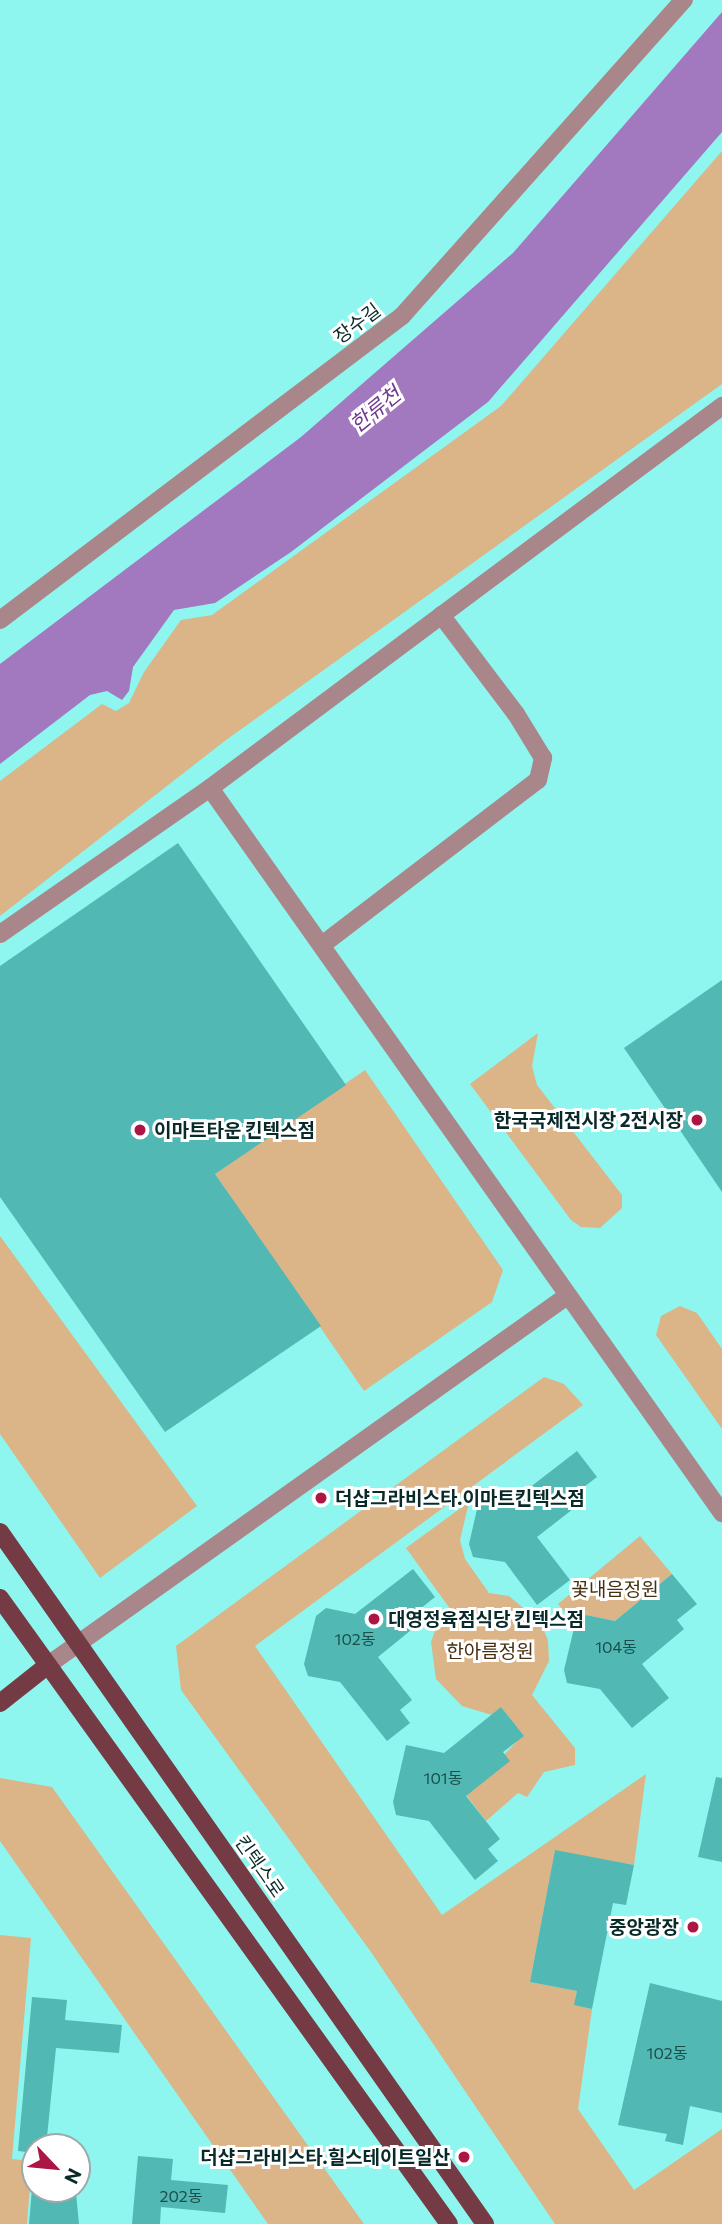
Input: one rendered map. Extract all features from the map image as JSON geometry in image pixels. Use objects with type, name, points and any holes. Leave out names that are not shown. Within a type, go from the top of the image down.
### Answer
[{"type":"main road","name":"킨텍스로","points":[[0,1532],[485,2224]]},
{"type":"main road","points":[[0,1598],[449,2224]]},
{"type":"main road","points":[[0,1703],[48,1665]]},
{"type":"street","name":"장수길","points":[[0,620],[402,316],[684,0]]},
{"type":"street","points":[[0,934],[210,788],[722,406]]},
{"type":"street","points":[[322,945],[538,780],[543,758],[516,714],[440,615]]},
{"type":"street","points":[[210,788],[722,1513]]},
{"type":"street","points":[[48,1665],[80,1646],[567,1296]]},
{"type":"green space","points":[[722,151],[722,384],[226,740],[0,916],[0,781],[102,704],[116,711],[129,703],[144,672],[181,620],[212,615],[501,406]]},
{"type":"green space","points":[[538,1033],[532,1066],[537,1085],[622,1195],[622,1208],[600,1228],[581,1227],[571,1220],[470,1084]]},
{"type":"green space","points":[[365,1070],[503,1270],[492,1302],[364,1391],[215,1174]]},
{"type":"green space","points":[[0,1236],[197,1506],[100,1578],[0,1434]]},
{"type":"green space","points":[[680,1306],[697,1313],[722,1349],[722,1429],[656,1335],[661,1316]]},
{"type":"green space","points":[[544,1377],[564,1384],[583,1405],[255,1646],[442,1915],[646,1774],[634,1865],[555,1851],[530,1982],[577,1991],[575,2005],[592,2009],[578,2109],[634,2190],[722,2129],[722,2224],[555,2224],[371,1952],[181,1690],[176,1646]]},
{"type":"green space","name":"한아름정원","points":[[469,1502],[460,1540],[465,1559],[489,1593],[509,1596],[540,1622],[548,1640],[549,1661],[532,1695],[575,1748],[575,1765],[544,1772],[527,1797],[518,1793],[486,1821],[466,1795],[523,1735],[501,1707],[492,1715],[462,1706],[436,1679],[431,1642],[438,1622],[451,1610],[406,1548]]},
{"type":"green space","name":"꽃내음정원","points":[[640,1536],[672,1574],[615,1621],[586,1615],[575,1624],[558,1604]]},
{"type":"green space","points":[[0,1778],[52,1787],[364,2224],[268,2224],[0,1841]]},
{"type":"green space","points":[[0,1935],[31,1938],[12,2159],[21,2160],[21,2203],[29,2203],[27,2224],[0,2224]]},
{"type":"water","name":"한류천","points":[[722,12],[722,132],[488,402],[291,552],[215,603],[174,610],[133,667],[129,691],[122,700],[107,691],[90,695],[0,764],[0,664],[301,437],[513,253]]},
{"type":"building","name":"이마트타운 킨텍스점","points":[[178,843],[346,1085],[215,1174],[321,1326],[165,1432],[0,1197],[0,966]]},
{"type":"building","name":"한국국제전시장 2전시장","points":[[722,980],[722,1192],[624,1048]]},
{"type":"building","points":[[577,1451],[597,1477],[576,1493],[582,1502],[537,1537],[570,1580],[537,1605],[505,1562],[473,1557],[469,1544],[480,1496],[491,1489],[520,1495]]},
{"type":"building","points":[[413,1569],[435,1597],[415,1613],[421,1622],[378,1657],[412,1700],[400,1710],[410,1723],[387,1741],[340,1682],[308,1676],[304,1664],[316,1616],[326,1608],[355,1614]]},
{"type":"building","points":[[672,1574],[697,1604],[677,1620],[684,1629],[642,1664],[669,1698],[632,1728],[600,1689],[567,1683],[564,1670],[575,1624],[586,1615],[615,1621]]},
{"type":"building","points":[[501,1707],[524,1736],[503,1752],[510,1761],[466,1796],[500,1839],[488,1849],[498,1861],[475,1880],[429,1821],[396,1815],[393,1802],[406,1745],[444,1753]]},
{"type":"building","points":[[716,1777],[722,1778],[722,1862],[698,1857]]},
{"type":"building","points":[[555,1850],[634,1865],[626,1905],[613,1903],[592,2009],[574,2005],[577,1991],[530,1982]]},
{"type":"building","points":[[650,1983],[722,2001],[722,2113],[690,2106],[683,2145],[665,2141],[667,2134],[618,2125]]},
{"type":"building","points":[[32,1997],[67,2000],[65,2020],[122,2025],[119,2053],[56,2048],[47,2133],[21,2133],[21,2151],[18,2151]]},
{"type":"building","points":[[138,2156],[173,2159],[171,2180],[228,2185],[225,2213],[161,2207],[160,2224],[132,2224]]},
{"type":"building","points":[[31,2203],[77,2203],[79,2224],[29,2224]]},
{"type":"place","name":"한국국제전시장 2전시장","points":[[697,1120]]},
{"type":"place","name":"이마트타운 킨텍스점","points":[[140,1130]]},
{"type":"place","name":"더샵그라비스타.이마트킨텍스점","points":[[321,1498]]},
{"type":"place","name":"대영정육점식당 킨텍스점","points":[[374,1619]]},
{"type":"place","name":"중앙광장","points":[[693,1927]]},
{"type":"place","name":"더샵그라비스타.힐스테이트일산","points":[[464,2157]]}]
